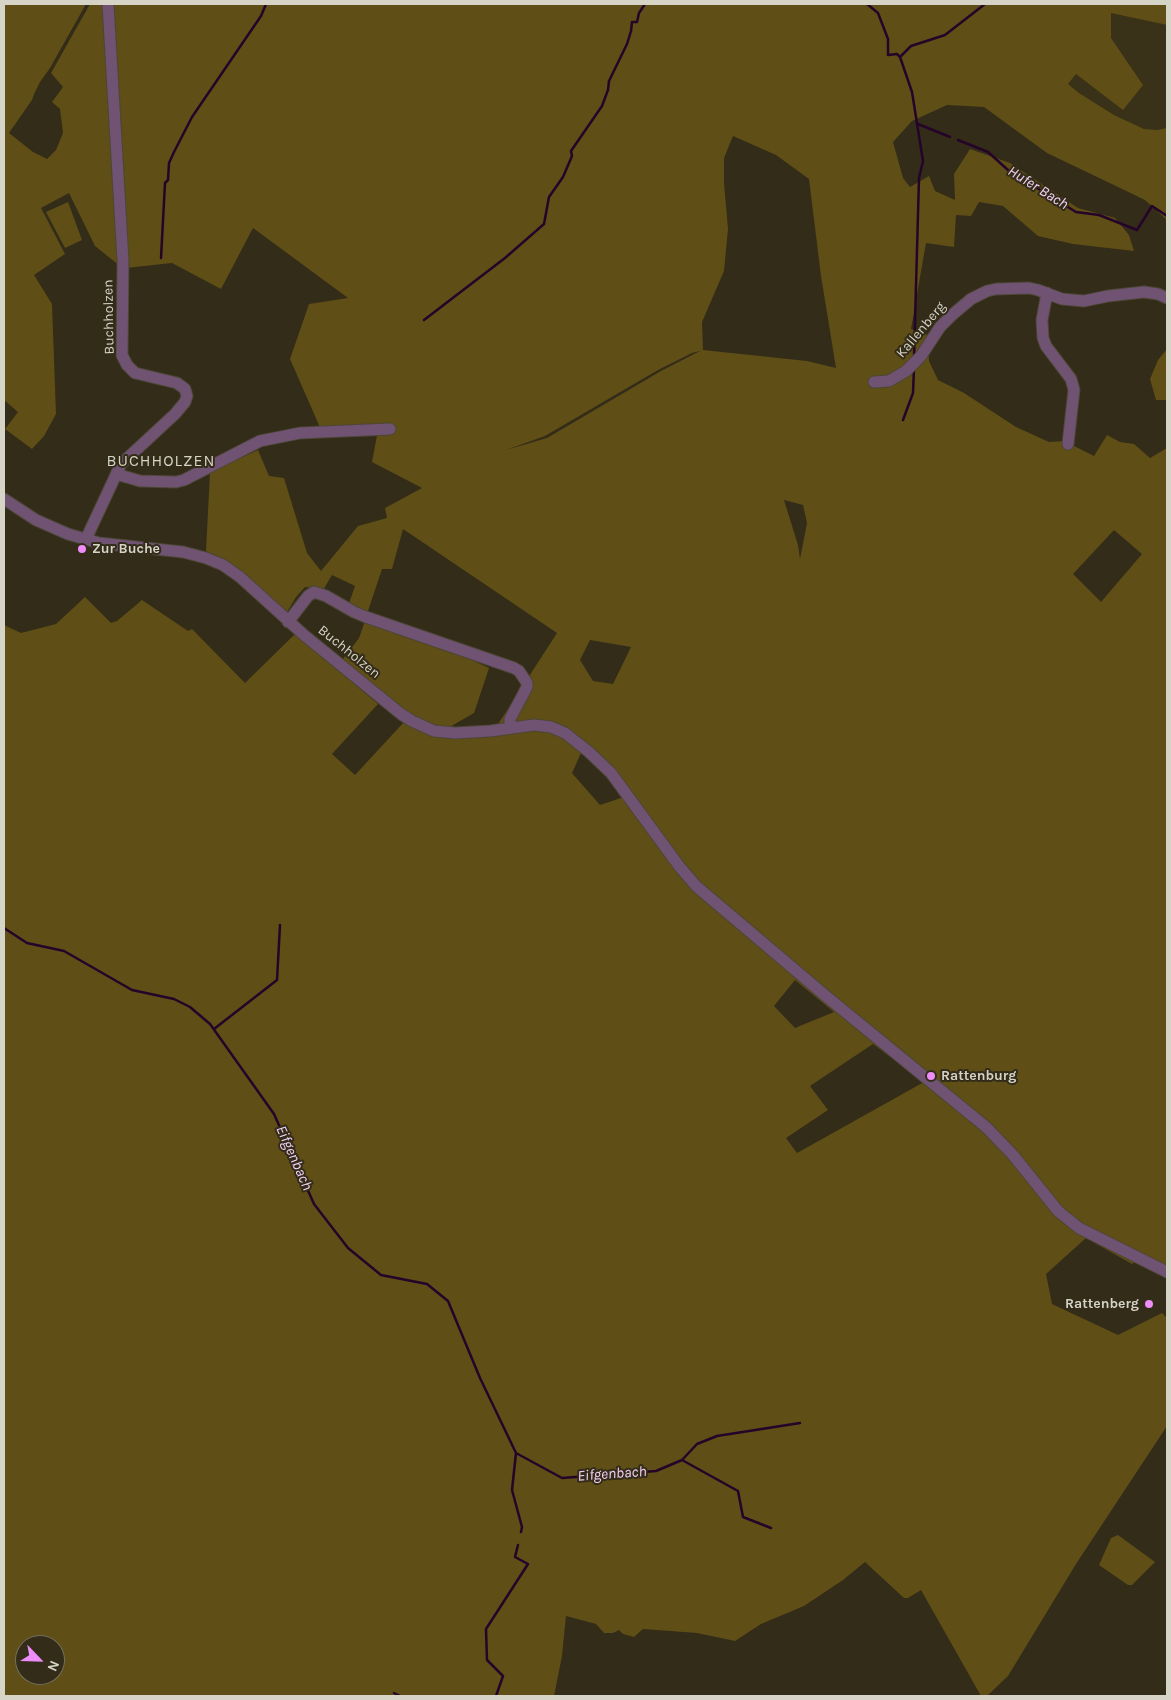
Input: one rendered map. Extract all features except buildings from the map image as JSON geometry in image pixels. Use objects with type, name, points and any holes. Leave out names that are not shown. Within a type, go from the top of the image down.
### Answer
[{"type":"street","name":"Buchholzen","points":[[86,539],[123,460],[175,414],[185,402],[187,396],[185,388],[180,384],[138,374],[129,368],[123,358],[121,347],[123,261],[108,4]]},
{"type":"street","name":"Kallenberg","points":[[874,382],[888,381],[906,371],[921,356],[940,327],[952,315],[971,299],[987,291],[1029,288],[1062,298],[1084,301],[1144,292],[1158,294],[1167,298]]},
{"type":"street","points":[[1047,293],[1042,320],[1043,338],[1046,346],[1071,379],[1074,390],[1068,444]]},
{"type":"street","points":[[116,474],[140,480],[176,482],[184,480],[260,441],[300,433],[390,429]]},
{"type":"street","name":"Buchholzen","points":[[4,500],[36,520],[86,539],[109,545],[183,552],[206,558],[222,565],[240,578],[288,622],[343,668],[412,721],[434,731],[455,733],[534,725],[557,730],[573,740],[598,760],[620,785],[679,866],[701,891],[826,997],[986,1127],[1013,1155],[1048,1201],[1068,1220],[1079,1228],[1167,1272]]},
{"type":"street","points":[[288,622],[308,596],[314,592],[326,596],[366,617],[514,668],[519,671],[527,683],[527,687],[510,719],[510,728]]},
{"type":"shaded area","points":[[4,4],[86,4],[50,68],[40,82],[32,100],[9,133],[33,152],[47,159],[56,150],[63,133],[60,109],[52,102],[63,87],[51,73],[90,4],[105,4],[120,266],[95,246],[69,193],[41,208],[65,254],[34,275],[52,304],[56,414],[44,436],[32,449],[5,429],[18,412],[4,400]]},
{"type":"shaded area","points":[[111,4],[1167,4],[1167,25],[1111,13],[1111,38],[1143,85],[1123,110],[1076,74],[1068,84],[1114,115],[1144,129],[1157,130],[1167,128],[1167,220],[1145,200],[1047,153],[984,107],[947,105],[912,121],[893,142],[903,178],[910,187],[929,176],[935,191],[955,200],[954,174],[970,149],[1010,163],[1078,208],[1115,218],[1129,235],[1134,251],[1073,244],[1038,236],[1003,206],[979,202],[971,216],[956,215],[954,247],[926,243],[911,329],[928,335],[929,361],[938,380],[964,393],[1016,427],[1049,442],[1064,441],[1094,456],[1107,435],[1120,442],[1134,444],[1150,458],[1167,448],[1167,1266],[1144,1256],[1132,1264],[1086,1238],[1046,1274],[1052,1304],[1118,1335],[1162,1313],[1167,1318],[1167,1426],[1076,1564],[1008,1676],[987,1696],[981,1696],[921,1590],[908,1598],[904,1598],[865,1562],[843,1580],[804,1606],[761,1624],[735,1641],[697,1633],[643,1629],[634,1637],[623,1634],[619,1630],[613,1633],[604,1633],[596,1624],[566,1616],[562,1656],[554,1696],[4,1696],[4,625],[21,633],[56,624],[85,597],[111,623],[117,621],[142,600],[188,631],[192,629],[245,683],[295,634],[378,704],[332,754],[355,775],[404,722],[491,735],[557,633],[403,529],[392,569],[382,569],[367,614],[348,606],[355,586],[332,575],[322,592],[305,587],[296,597],[286,614],[239,570],[206,551],[210,472],[258,450],[269,476],[284,478],[307,553],[321,571],[358,526],[387,518],[385,508],[422,488],[372,462],[378,430],[322,432],[290,359],[309,304],[348,298],[253,228],[221,289],[172,263],[126,268]],"holes":[[[733,136],[776,155],[809,179],[821,276],[836,368],[807,361],[703,350],[702,322],[724,271],[728,229],[724,158]],[[700,351],[661,371],[547,438],[506,450],[545,436],[658,370]],[[784,500],[803,505],[807,523],[800,559],[798,545]],[[1114,530],[1142,554],[1101,602],[1073,574]],[[590,640],[631,647],[613,684],[593,681],[580,660]],[[581,753],[604,770],[624,797],[600,805],[572,773]],[[795,980],[834,1012],[795,1028],[774,1006]],[[873,1044],[924,1082],[797,1153],[786,1138],[828,1110],[810,1086]]]},
{"type":"shaded area","points":[[1111,12],[1167,25],[1167,128],[1157,130],[1144,129],[1114,115],[1068,84],[1075,74],[1143,85],[1111,38]]},
{"type":"shaded area","points":[[68,202],[82,240],[65,248],[46,212]]},
{"type":"shaded area","points":[[1167,349],[1167,400],[1156,400],[1150,379],[1158,360]]},
{"type":"shaded area","points":[[365,621],[453,651],[489,668],[474,713],[448,728],[408,715],[343,659],[359,638]]},
{"type":"shaded area","points":[[1118,1535],[1155,1562],[1132,1585],[1128,1585],[1099,1565],[1111,1538]]},
{"type":"waterway","points":[[161,258],[165,183],[168,180],[169,163],[192,117],[261,16],[266,4]]},
{"type":"waterway","points":[[424,320],[505,258],[544,224],[549,197],[563,177],[572,156],[571,151],[602,106],[609,81],[627,44],[632,22],[637,22],[639,13],[645,4]]},
{"type":"waterway","points":[[867,4],[878,13],[888,39],[888,55],[897,54],[900,57],[912,92],[923,161],[919,178],[914,358]]},
{"type":"waterway","points":[[900,57],[911,46],[945,35],[985,4]]},
{"type":"waterway","name":"Hufer Bach","points":[[918,124],[950,137]]},
{"type":"waterway","name":"Hufer Bach","points":[[958,140],[988,152],[1008,170],[1076,212],[1099,215],[1137,230],[1152,206],[1167,216]]},
{"type":"waterway","points":[[903,420],[913,393],[914,368]]},
{"type":"waterway","points":[[214,1029],[277,980],[280,925]]},
{"type":"waterway","name":"Eifgenbach","points":[[4,928],[27,943],[64,951],[132,990],[174,999],[190,1007],[210,1024],[274,1114],[314,1204],[348,1248],[381,1275],[427,1284],[448,1301],[480,1378],[516,1453],[512,1490],[522,1527],[521,1532]]},
{"type":"waterway","name":"Eifgenbach","points":[[516,1453],[562,1478],[656,1471],[682,1460],[697,1444],[717,1436],[800,1423]]},
{"type":"waterway","name":"Eifgenbach","points":[[682,1460],[738,1491],[743,1517],[771,1528]]},
{"type":"waterway","name":"Eifgenbach","points":[[496,1696],[503,1676],[487,1660],[486,1629],[528,1564],[515,1557],[518,1545]]},
{"type":"waterway","name":"Eifgenbach","points":[[394,1693],[400,1696]]},
{"type":"place","name":"Zur Buche","points":[[82,549]]},
{"type":"place","name":"Rattenburg","points":[[931,1076]]},
{"type":"place","name":"Rattenberg","points":[[1149,1304]]},
{"type":"district","name":"BUCHHOLZEN","points":[[161,461]]}]
